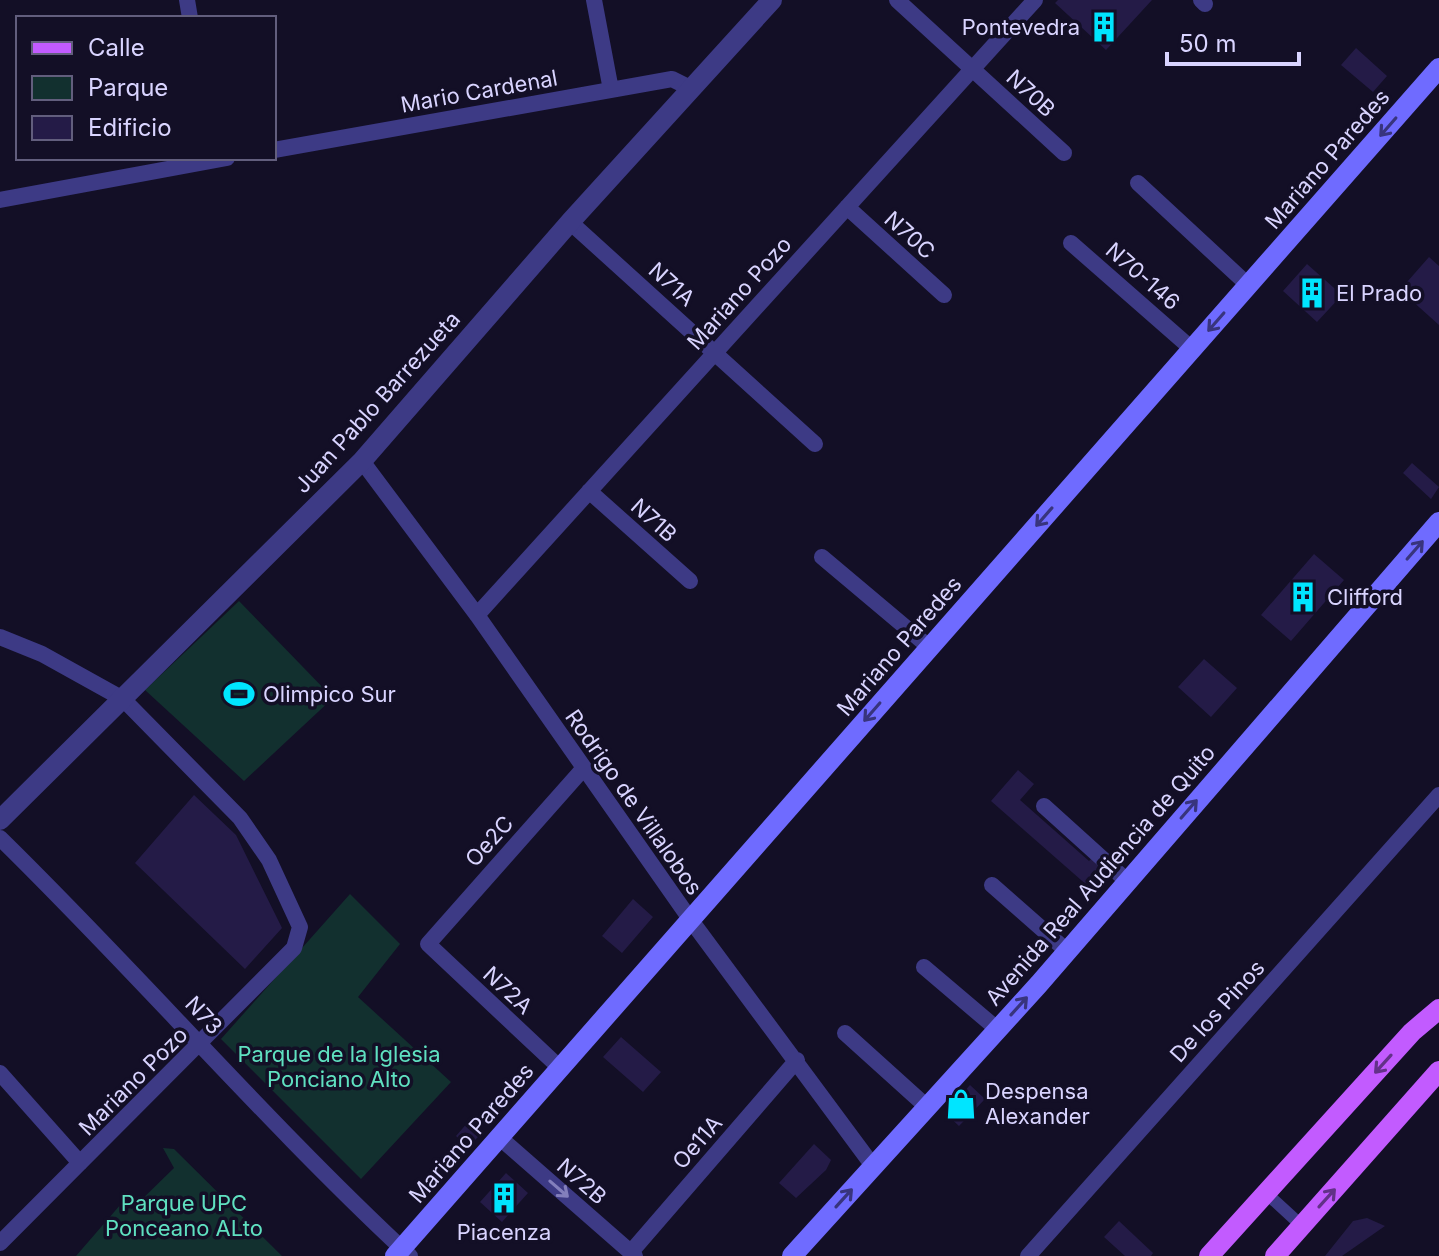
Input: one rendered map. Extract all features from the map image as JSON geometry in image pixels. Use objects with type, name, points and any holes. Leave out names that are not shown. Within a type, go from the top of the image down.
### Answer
[{"type":"main road","name":"Mariano Paredes","points":[[402,1254],[560,1068],[1189,346],[1248,285],[1439,68]]},
{"type":"main road","name":"Avenida Real Audiencia de Quito","points":[[792,1256],[1067,951],[1439,522]]},
{"type":"main road","points":[[1209,1256],[1412,1032],[1439,1009]]},
{"type":"main road","points":[[1275,1256],[1439,1071]]},
{"type":"street","points":[[594,0],[611,90]]},
{"type":"street","name":"Juan Pablo Barrezueta","points":[[0,820],[362,461],[570,222],[772,0]]},
{"type":"street","name":"N70B","points":[[897,0],[1064,153]]},
{"type":"street","name":"Mariano Pozo","points":[[477,615],[1035,0]]},
{"type":"street","name":"Mario Cardenal","points":[[276,150],[672,79],[690,88]]},
{"type":"street","points":[[0,200],[214,160]]},
{"type":"street","points":[[1138,183],[1248,285]]},
{"type":"street","name":"N70C","points":[[847,207],[944,295]]},
{"type":"street","name":"N71A","points":[[570,222],[815,444]]},
{"type":"street","name":"N70-146","points":[[1071,243],[1189,346]]},
{"type":"street","name":"Rodrigo de Villalobos","points":[[362,461],[477,615],[690,919],[873,1166]]},
{"type":"street","name":"N71B","points":[[589,491],[690,581]]},
{"type":"street","points":[[822,557],[929,647]]},
{"type":"street","points":[[0,637],[42,654],[123,699]]},
{"type":"street","name":"Mariano Pozo","points":[[0,1243],[201,1045],[294,948],[300,927],[290,902],[248,828],[213,788],[123,699]]},
{"type":"street","name":"Oe2C","points":[[428,944],[583,769]]},
{"type":"street","name":"De los Pinos","points":[[1028,1256],[1439,795]]},
{"type":"street","points":[[1044,806],[1127,881]]},
{"type":"street","name":"N73","points":[[0,838],[97,933],[402,1254]]},
{"type":"street","points":[[992,885],[1067,951]]},
{"type":"street","name":"N72A","points":[[428,944],[560,1068]]},
{"type":"street","points":[[924,967],[997,1029]]},
{"type":"street","points":[[845,1033],[927,1107]]},
{"type":"street","name":"Oe11A","points":[[633,1254],[797,1060]]},
{"type":"street","points":[[0,1073],[80,1163]]},
{"type":"street","name":"N72B","points":[[500,1138],[633,1254]]},
{"type":"street","points":[[1266,1193],[1302,1226]]},
{"type":"green space","name":"Olimpico Sur","points":[[239,601],[333,698],[244,781],[145,690]]},
{"type":"green space","name":"Parque de la Iglesia Ponciano Alto","points":[[350,894],[400,944],[358,997],[451,1082],[361,1179],[221,1039]]},
{"type":"green space","name":"Parque UPC Ponceano ALto","points":[[163,1148],[174,1149],[282,1256],[76,1256],[121,1204],[132,1209],[174,1168]]},
{"type":"building","name":"Pontevedra","points":[[1058,0],[1152,0],[1106,50],[1055,3]]},
{"type":"building","points":[[1356,48],[1387,76],[1373,92],[1341,65]]},
{"type":"building","points":[[1429,257],[1439,266],[1439,325],[1400,290]]},
{"type":"building","name":"El Prado","points":[[1307,264],[1342,295],[1317,322],[1283,291]]},
{"type":"building","points":[[1412,463],[1439,487],[1431,499],[1403,473]]},
{"type":"building","name":"Clifford","points":[[1314,554],[1344,580],[1291,641],[1261,615]]},
{"type":"building","points":[[1204,659],[1237,688],[1211,717],[1178,687]]},
{"type":"building","points":[[1018,770],[1034,784],[1020,800],[1089,861],[1094,856],[1106,867],[1089,887],[991,801]]},
{"type":"building","points":[[194,795],[236,835],[282,928],[245,969],[135,863]]},
{"type":"building","points":[[633,899],[653,917],[622,953],[602,936]]},
{"type":"building","points":[[621,1037],[661,1072],[643,1092],[603,1057]]},
{"type":"building","points":[[970,1085],[985,1099],[959,1126],[945,1113]]},
{"type":"building","points":[[469,1121],[482,1133],[468,1147],[456,1136]]},
{"type":"building","points":[[814,1144],[831,1160],[826,1170],[796,1198],[779,1183]]},
{"type":"building","name":"Piacenza","points":[[506,1173],[528,1193],[502,1222],[480,1202]]},
{"type":"building","points":[[1367,1218],[1385,1226],[1342,1256],[1325,1256],[1353,1221]]},
{"type":"building","points":[[1119,1221],[1153,1253],[1151,1256],[1125,1256],[1104,1237]]},
{"type":"place","name":"Pontevedra","points":[[1104,27]]},
{"type":"place","name":"El Prado","points":[[1312,293]]},
{"type":"place","name":"Clifford","points":[[1303,597]]},
{"type":"place","name":"Olimpico Sur","points":[[239,694]]},
{"type":"place","name":"Despensa Alexander","points":[[961,1104]]},
{"type":"place","name":"Piacenza","points":[[504,1198]]}]
